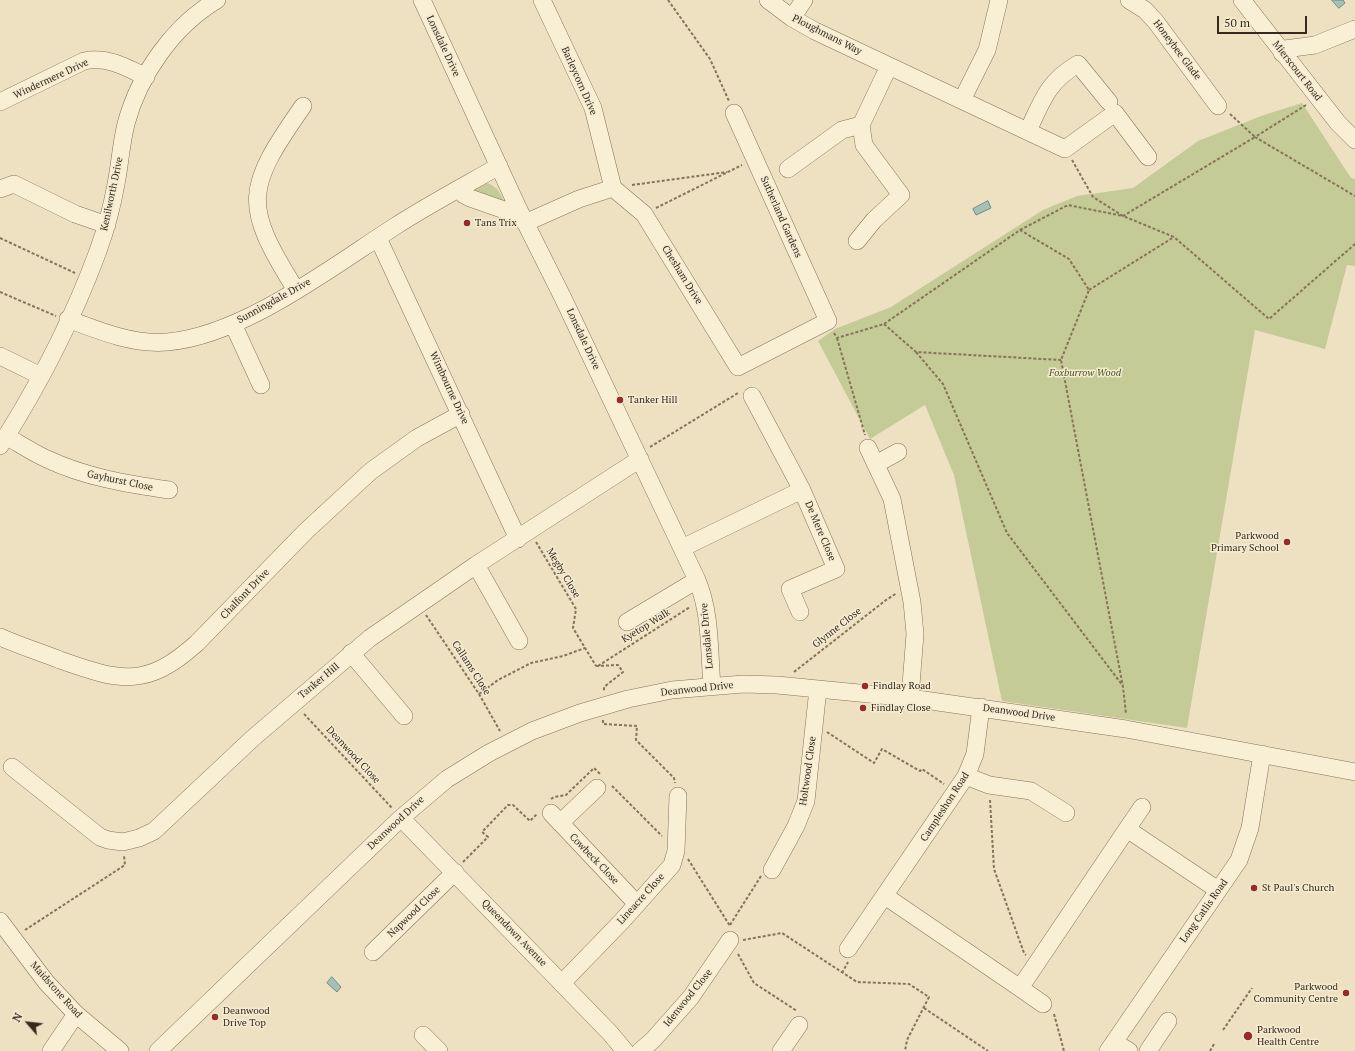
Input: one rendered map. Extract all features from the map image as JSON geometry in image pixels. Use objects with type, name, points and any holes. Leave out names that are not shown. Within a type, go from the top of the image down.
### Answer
[{"type":"street","name":"Lonsdale Drive","points":[[422,0],[522,217],[563,298],[697,580],[704,599],[709,637],[712,686]]},
{"type":"street","name":"Barleycorn Drive","points":[[542,0],[594,108],[613,188]]},
{"type":"street","name":"Ploughmans Way","points":[[768,0],[792,18],[815,31],[1065,149]]},
{"type":"street","points":[[792,18],[804,0]]},
{"type":"street","points":[[962,100],[987,50],[999,0]]},
{"type":"street","name":"Honeybee Glade","points":[[1129,0],[1145,10],[1156,22],[1218,106]]},
{"type":"street","name":"Mierscourt Road","points":[[1242,0],[1317,98],[1338,123],[1355,140]]},
{"type":"street","name":"Kenilworth Drive","points":[[3,441],[41,376],[87,279],[107,225],[127,122],[133,103],[157,58],[179,29],[207,3]]},
{"type":"street","points":[[1282,53],[1285,49],[1315,45],[1355,29]]},
{"type":"street","name":"Windermere Drive","points":[[0,102],[77,64],[95,59],[105,59],[146,77]]},
{"type":"street","points":[[1028,131],[1053,83],[1059,75],[1078,64],[1109,102]]},
{"type":"street","points":[[856,241],[871,223],[901,195],[864,145],[861,125],[890,66]]},
{"type":"street","points":[[296,290],[262,231],[256,202],[257,190],[262,172],[283,134],[303,106]]},
{"type":"street","name":"Sutherland Gardens","points":[[734,113],[828,321]]},
{"type":"street","points":[[1065,149],[1115,113],[1148,157]]},
{"type":"street","points":[[788,169],[842,130],[861,125]]},
{"type":"street","name":"Sunningdale Drive","points":[[68,319],[118,336],[166,342],[179,341],[234,324],[296,290],[433,202],[499,166]]},
{"type":"street","points":[[0,189],[14,184],[75,214],[107,225]]},
{"type":"street","points":[[460,188],[464,195],[470,198],[522,217],[613,188]]},
{"type":"street","name":"Chesham Drive","points":[[613,188],[644,214],[738,367],[828,321]]},
{"type":"street","name":"Wimbourne Drive","points":[[378,238],[461,414],[524,535]]},
{"type":"street","points":[[234,324],[261,385]]},
{"type":"street","points":[[0,356],[41,376]]},
{"type":"street","name":"De Mere Close","points":[[746,393],[802,490],[836,568],[790,589],[800,612]]},
{"type":"street","name":"Chalfont Drive","points":[[0,637],[105,675],[138,676],[163,668],[187,652],[311,527],[371,471],[400,448],[461,414]]},
{"type":"street","name":"Gayhurst Close","points":[[3,441],[82,473],[120,482],[169,490]]},
{"type":"street","points":[[868,448],[892,499],[909,586],[915,634],[910,698]]},
{"type":"street","points":[[876,464],[898,452]]},
{"type":"street","name":"Tanker Hill","points":[[12,767],[92,831],[108,840],[123,842],[139,838],[154,831],[293,703],[351,653],[394,620],[524,535],[639,456]]},
{"type":"street","name":"De Mere Close","points":[[682,548],[802,490]]},
{"type":"street","points":[[476,565],[519,641]]},
{"type":"street","points":[[627,622],[697,580]]},
{"type":"street","points":[[351,653],[404,716]]},
{"type":"street","name":"Deanwood Drive","points":[[158,1051],[401,818],[447,779],[507,743],[556,721],[603,706],[651,694],[712,686],[743,684],[777,685],[910,698],[1126,729],[1355,772]]},
{"type":"street","name":"Holtwood Close","points":[[772,870],[796,826],[806,801],[818,689]]},
{"type":"street","name":"Campleshon Road","points":[[848,949],[966,776],[975,754],[981,707]]},
{"type":"street","name":"Long Catlis Road","points":[[1111,1046],[1239,860],[1245,846],[1262,754]]},
{"type":"street","points":[[966,776],[989,785],[1031,791],[1066,812]]},
{"type":"street","points":[[550,812],[601,784]]},
{"type":"street","name":"Lineacre Close","points":[[562,983],[672,865],[675,858],[677,840],[678,796]]},
{"type":"street","points":[[1020,988],[1128,830],[1142,807]]},
{"type":"street","name":"Cowbeck Close","points":[[550,812],[637,904]]},
{"type":"street","name":"Queendown Avenue","points":[[401,818],[562,983],[610,1033],[625,1051]]},
{"type":"street","points":[[1128,830],[1218,890]]},
{"type":"street","name":"Napwood Close","points":[[373,952],[453,870]]},
{"type":"street","points":[[885,896],[1042,1004]]},
{"type":"street","name":"Maidstone Road","points":[[0,922],[46,982],[76,1014],[120,1051]]},
{"type":"street","name":"Idenwood Close","points":[[640,1051],[653,1040],[691,997],[730,933]]},
{"type":"street","points":[[50,1051],[76,1014]]},
{"type":"street","points":[[1148,1051],[1168,1021]]},
{"type":"street","points":[[781,1051],[799,1025]]},
{"type":"street","points":[[422,1034],[439,1051]]},
{"type":"street","points":[[1111,1046],[1129,1051]]},
{"type":"path","points":[[668,0],[710,59],[734,113]]},
{"type":"path","points":[[837,338],[884,324],[1020,230],[1068,205],[1123,216],[1317,98]]},
{"type":"path","points":[[1218,106],[1238,120],[1255,137],[1355,196]]},
{"type":"path","points":[[1065,149],[1094,197],[1123,216],[1174,237],[1268,319],[1355,244]]},
{"type":"path","points":[[644,214],[755,159]]},
{"type":"path","points":[[613,188],[729,172]]},
{"type":"path","points":[[1020,230],[1069,259],[1089,290]]},
{"type":"path","points":[[1126,729],[1123,687],[1061,360],[1089,290],[1174,237]]},
{"type":"path","points":[[0,238],[87,279]]},
{"type":"path","points":[[0,292],[50,314],[68,319]]},
{"type":"path","points":[[828,321],[837,338],[868,448]]},
{"type":"path","points":[[884,324],[916,352],[943,384],[1007,533],[1123,687]]},
{"type":"path","points":[[916,352],[1061,360]]},
{"type":"path","points":[[639,456],[746,393]]},
{"type":"path","name":"Megby Close","points":[[524,535],[576,609],[573,628],[596,666]]},
{"type":"path","name":"Glynne Close","points":[[777,685],[886,600],[909,586]]},
{"type":"path","name":"Kyetop Walk","points":[[596,666],[704,599]]},
{"type":"path","name":"Callams Close","points":[[419,604],[479,694],[507,743]]},
{"type":"path","points":[[479,694],[498,680],[531,663],[563,656],[585,648]]},
{"type":"path","points":[[596,666],[618,665],[623,672],[604,687],[604,724],[637,726],[636,740],[674,778],[678,796]]},
{"type":"path","name":"Deanwood Close","points":[[293,703],[401,818]]},
{"type":"path","points":[[814,723],[874,763],[882,749],[920,771],[922,769],[956,792]]},
{"type":"path","points":[[453,870],[456,862],[462,863],[488,838],[482,832],[508,805],[513,805],[530,821],[550,812],[554,796],[566,794],[594,768],[601,784],[662,836],[677,840],[730,933],[754,983],[804,1016],[799,1025]]},
{"type":"path","points":[[989,785],[994,869],[1024,953],[1036,964]]},
{"type":"path","points":[[12,938],[125,865],[123,842]]},
{"type":"path","points":[[730,933],[759,877],[772,870]]},
{"type":"path","points":[[730,933],[749,940],[782,933],[857,982],[909,984],[929,997],[907,1040],[905,1051]]},
{"type":"path","points":[[1223,1030],[1252,988]]},
{"type":"path","points":[[1042,1004],[1052,1009],[1064,1051]]},
{"type":"path","points":[[924,1008],[988,1051]]},
{"type":"path","points":[[1210,1051],[1214,1044]]},
{"type":"green space","name":"Foxburrow Wood","points":[[1302,103],[1351,178],[1355,179],[1355,266],[1347,265],[1325,349],[1255,330],[1187,728],[1002,701],[954,475],[925,405],[870,439],[818,341],[835,329],[891,307],[1043,210],[1077,196],[1133,188],[1198,141],[1261,116]]},
{"type":"green space","points":[[486,183],[497,189],[507,207],[469,190]]},
{"type":"water","points":[[1332,0],[1343,0],[1345,3],[1339,8]]},
{"type":"water","points":[[988,201],[991,208],[976,215],[973,209]]},
{"type":"water","points":[[332,977],[341,987],[337,992],[327,983]]},
{"type":"place","name":"Tans Trix","points":[[467,223]]},
{"type":"place","name":"Tanker Hill","points":[[620,400]]},
{"type":"place","name":"Parkwood Primary School","points":[[1287,542]]},
{"type":"place","name":"Findlay Road","points":[[865,686]]},
{"type":"place","name":"Findlay Close","points":[[863,708]]},
{"type":"place","name":"St Paul's Church","points":[[1254,888]]},
{"type":"place","name":"Parkwood Community Centre","points":[[1346,993]]},
{"type":"place","name":"Deanwood Drive Top","points":[[215,1017]]},
{"type":"place","name":"Parkwood Health Centre","points":[[1248,1036]]}]
